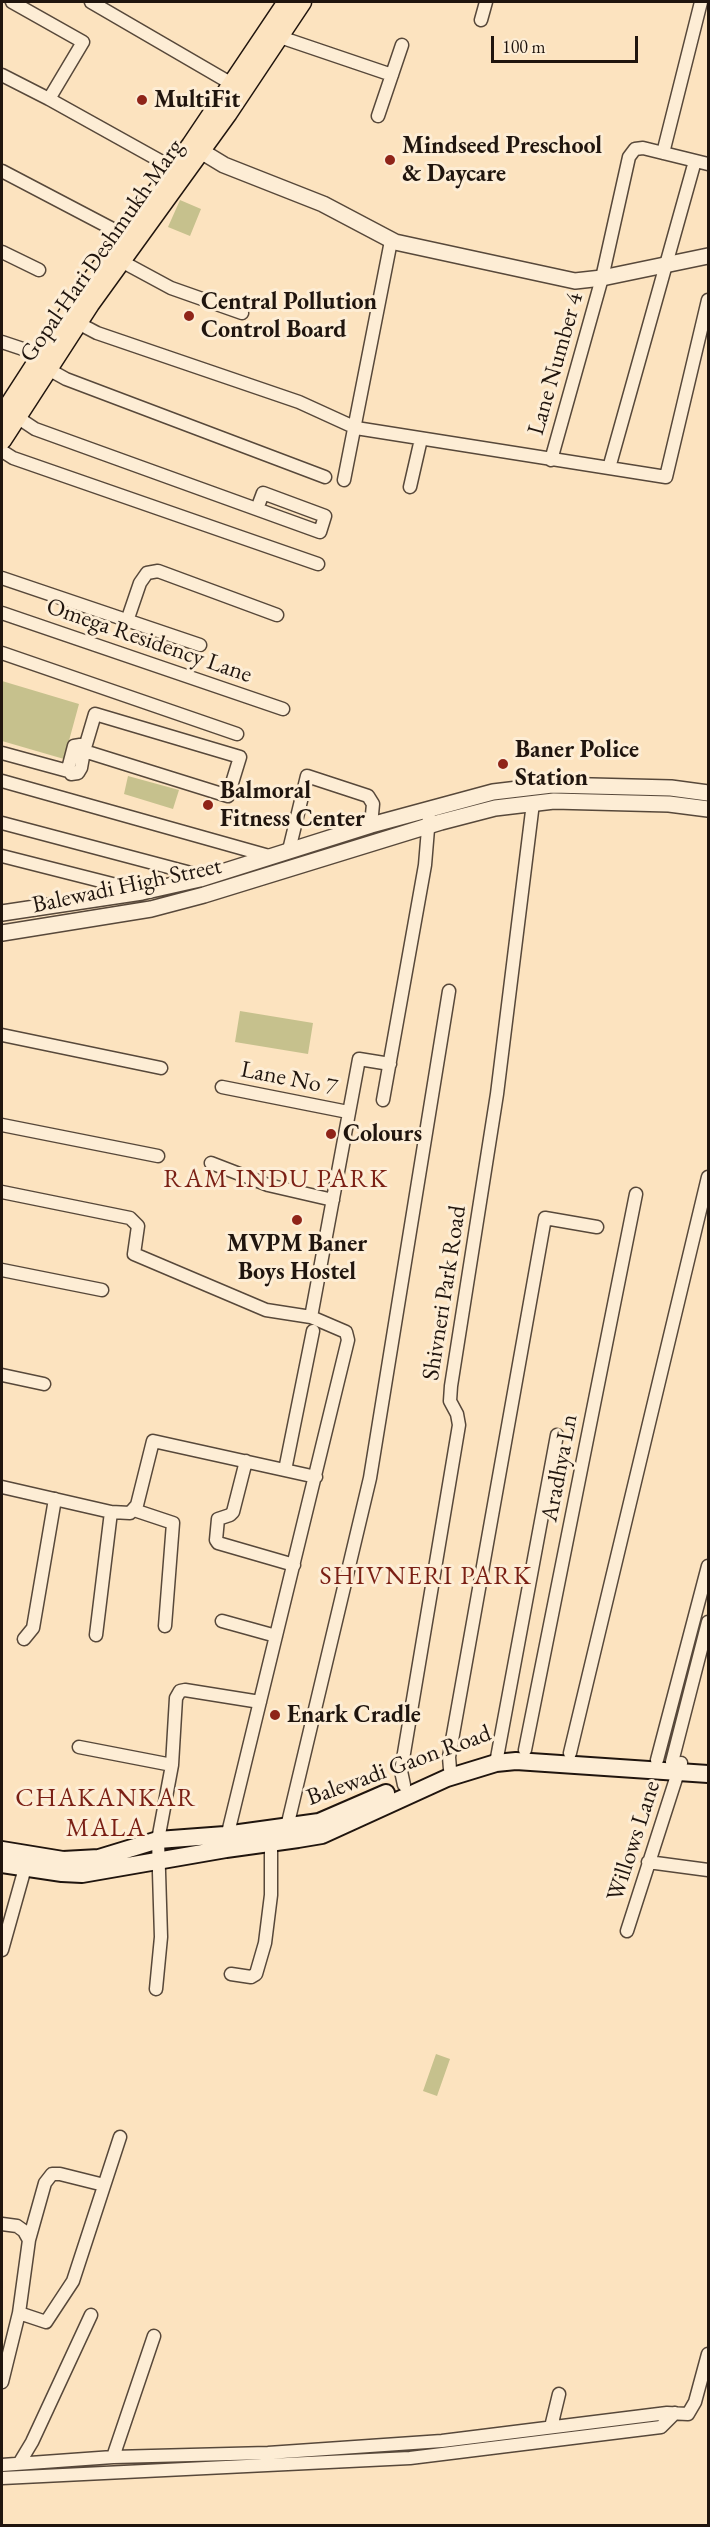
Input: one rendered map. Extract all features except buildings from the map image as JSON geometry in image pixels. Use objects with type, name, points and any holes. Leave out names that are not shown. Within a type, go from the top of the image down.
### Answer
[{"type":"main road","name":"Gopal Hari Deshmukh Marg","points":[[2,440],[9,416],[45,362],[78,322],[122,261],[196,148],[232,84],[287,2]]},
{"type":"main road","name":"Gopal Hari Deshmukh Marg","points":[[45,362],[79,297],[173,168],[196,148],[280,37],[302,2]]},
{"type":"main road","name":"Balewadi Gaon Road","points":[[2,1864],[82,1874],[160,1861],[287,1827],[319,1822],[404,1785],[450,1768],[525,1750],[672,1764],[708,1774]]},
{"type":"main road","name":"Balewadi Gaon Road","points":[[2,1850],[81,1861],[99,1858],[158,1840],[271,1843],[322,1834],[497,1758],[708,1766]]},
{"type":"street","points":[[12,2],[83,42],[49,99]]},
{"type":"street","points":[[91,2],[232,84]]},
{"type":"street","points":[[481,20],[486,2]]},
{"type":"street","points":[[663,153],[701,2]]},
{"type":"street","points":[[280,37],[392,75]]},
{"type":"street","points":[[378,116],[402,45]]},
{"type":"street","points":[[2,75],[173,168]]},
{"type":"street","points":[[196,148],[224,165],[323,204],[391,241],[570,280],[602,278],[708,256]]},
{"type":"street","name":"Lane Number 4","points":[[550,460],[602,278],[629,157],[635,149],[643,148],[708,164]]},
{"type":"street","points":[[609,468],[695,161]]},
{"type":"street","points":[[2,171],[124,235]]},
{"type":"street","points":[[344,480],[391,241]]},
{"type":"street","points":[[2,252],[39,270]]},
{"type":"street","points":[[122,261],[171,288],[242,313]]},
{"type":"street","points":[[78,322],[97,333],[299,402],[356,428],[666,477],[708,300]]},
{"type":"street","points":[[2,342],[45,362],[66,380],[325,477]]},
{"type":"street","points":[[9,416],[35,429],[320,532],[325,516],[263,493],[257,509]]},
{"type":"street","points":[[410,487],[421,439]]},
{"type":"street","points":[[2,450],[23,461],[318,564]]},
{"type":"street","points":[[127,621],[140,583],[147,573],[158,571],[277,615]]},
{"type":"street","points":[[2,578],[200,645]]},
{"type":"street","name":"Omega Residency Lane","points":[[2,614],[283,709]]},
{"type":"street","points":[[2,653],[237,734]]},
{"type":"street","points":[[2,753],[68,771],[75,775],[78,773],[84,751],[95,714],[240,757],[228,796],[84,751]]},
{"type":"street","points":[[289,850],[307,776],[368,796],[373,804],[371,825]]},
{"type":"street","points":[[2,781],[269,856]]},
{"type":"street","name":"Balewadi High Street","points":[[2,913],[142,891],[206,877],[371,825],[493,792],[552,785],[671,788],[708,793]]},
{"type":"street","points":[[464,799],[468,815]]},
{"type":"street","name":"Balewadi High Street","points":[[2,933],[151,909],[204,895],[429,825],[495,808],[533,802],[669,804],[708,809]]},
{"type":"street","name":"Shivneri Park Road","points":[[404,1785],[401,1771],[459,1425],[457,1414],[450,1401],[451,1386],[497,1094],[533,802]]},
{"type":"street","points":[[383,1100],[418,906],[429,825],[428,809]]},
{"type":"street","points":[[2,823],[206,877]]},
{"type":"street","points":[[2,856],[142,891]]},
{"type":"street","points":[[287,1827],[370,1478],[449,990]]},
{"type":"street","points":[[2,1035],[161,1068]]},
{"type":"street","points":[[310,1317],[359,1059],[390,1064]]},
{"type":"street","name":"Lane No 7","points":[[222,1087],[348,1112]]},
{"type":"street","points":[[2,1125],[158,1156]]},
{"type":"street","points":[[210,1163],[268,1185],[333,1200]]},
{"type":"street","points":[[570,1753],[708,1177]]},
{"type":"street","points":[[2,1192],[130,1218],[138,1226],[134,1254],[266,1310],[310,1317],[346,1332],[348,1340],[316,1477],[226,1842]]},
{"type":"street","name":"Aradhya Ln","points":[[525,1750],[636,1194]]},
{"type":"street","points":[[450,1768],[449,1757],[545,1218],[597,1227]]},
{"type":"street","points":[[2,1270],[102,1290]]},
{"type":"street","points":[[285,1470],[313,1331]]},
{"type":"street","points":[[2,1375],[44,1384]]},
{"type":"street","points":[[497,1758],[557,1435]]},
{"type":"street","points":[[134,1510],[153,1441],[316,1477]]},
{"type":"street","points":[[246,1461],[233,1512],[218,1520],[216,1540],[218,1543],[294,1565]]},
{"type":"street","points":[[2,1487],[111,1512],[126,1514],[134,1510],[173,1523],[165,1626]]},
{"type":"street","points":[[24,1639],[33,1628],[55,1499]]},
{"type":"street","points":[[96,1635],[111,1512]]},
{"type":"street","points":[[672,1764],[661,1740],[708,1566]]},
{"type":"street","points":[[222,1621],[276,1636]]},
{"type":"street","points":[[672,1764],[708,1622]]},
{"type":"street","points":[[156,1989],[161,1937],[158,1840],[172,1765],[176,1698],[180,1691],[260,1702]]},
{"type":"street","points":[[661,1740],[676,1743]]},
{"type":"street","points":[[79,1747],[172,1765]]},
{"type":"street","name":"Willows Lane","points":[[627,1931],[648,1862],[672,1764]]},
{"type":"street","points":[[231,1974],[251,1977],[256,1974],[265,1943],[271,1895],[273,1870],[271,1843]]},
{"type":"street","points":[[648,1862],[708,1870]]},
{"type":"street","points":[[2,1950],[25,1868]]},
{"type":"street","points":[[19,2313],[46,2322],[73,2281],[120,2137]]},
{"type":"street","points":[[2,2382],[19,2313],[29,2240],[45,2182],[52,2174],[60,2174],[104,2185]]},
{"type":"street","points":[[2,2224],[17,2226],[24,2230],[29,2240]]},
{"type":"street","points":[[20,2462],[32,2442],[91,2315]]},
{"type":"street","points":[[113,2457],[154,2336]]},
{"type":"street","points":[[2,2465],[113,2457],[268,2453],[442,2441],[675,2413],[688,2414],[695,2402],[708,2354]]},
{"type":"street","points":[[551,2427],[559,2394]]},
{"type":"street","points":[[2,2478],[410,2458],[661,2427],[675,2413]]},
{"type":"shaded area","points":[[180,200],[201,209],[190,236],[168,227]]},
{"type":"shaded area","points":[[2,681],[79,704],[64,759],[2,741]]},
{"type":"shaded area","points":[[128,776],[179,790],[173,809],[124,794]]},
{"type":"shaded area","points":[[240,1011],[313,1023],[308,1054],[235,1042]]},
{"type":"shaded area","points":[[436,2054],[450,2059],[437,2096],[423,2091]]},
{"type":"place","name":"MultiFit","points":[[142,100]]},
{"type":"place","name":"Mindseed Preschool & Daycare","points":[[390,160]]},
{"type":"place","name":"Central Pollution Control Board","points":[[189,316]]},
{"type":"place","name":"Baner Police Station","points":[[503,764]]},
{"type":"place","name":"Balmoral Fitness Center","points":[[208,805]]},
{"type":"place","name":"Colours","points":[[331,1134]]},
{"type":"place","name":"MVPM Baner Boys Hostel","points":[[297,1220]]},
{"type":"place","name":"Enark Cradle","points":[[275,1715]]},
{"type":"district","name":"RAM INDU PARK","points":[[276,1180]]},
{"type":"district","name":"SHIVNERI PARK","points":[[426,1577]]},
{"type":"district","name":"CHAKANKAR MALA","points":[[106,1814]]}]
